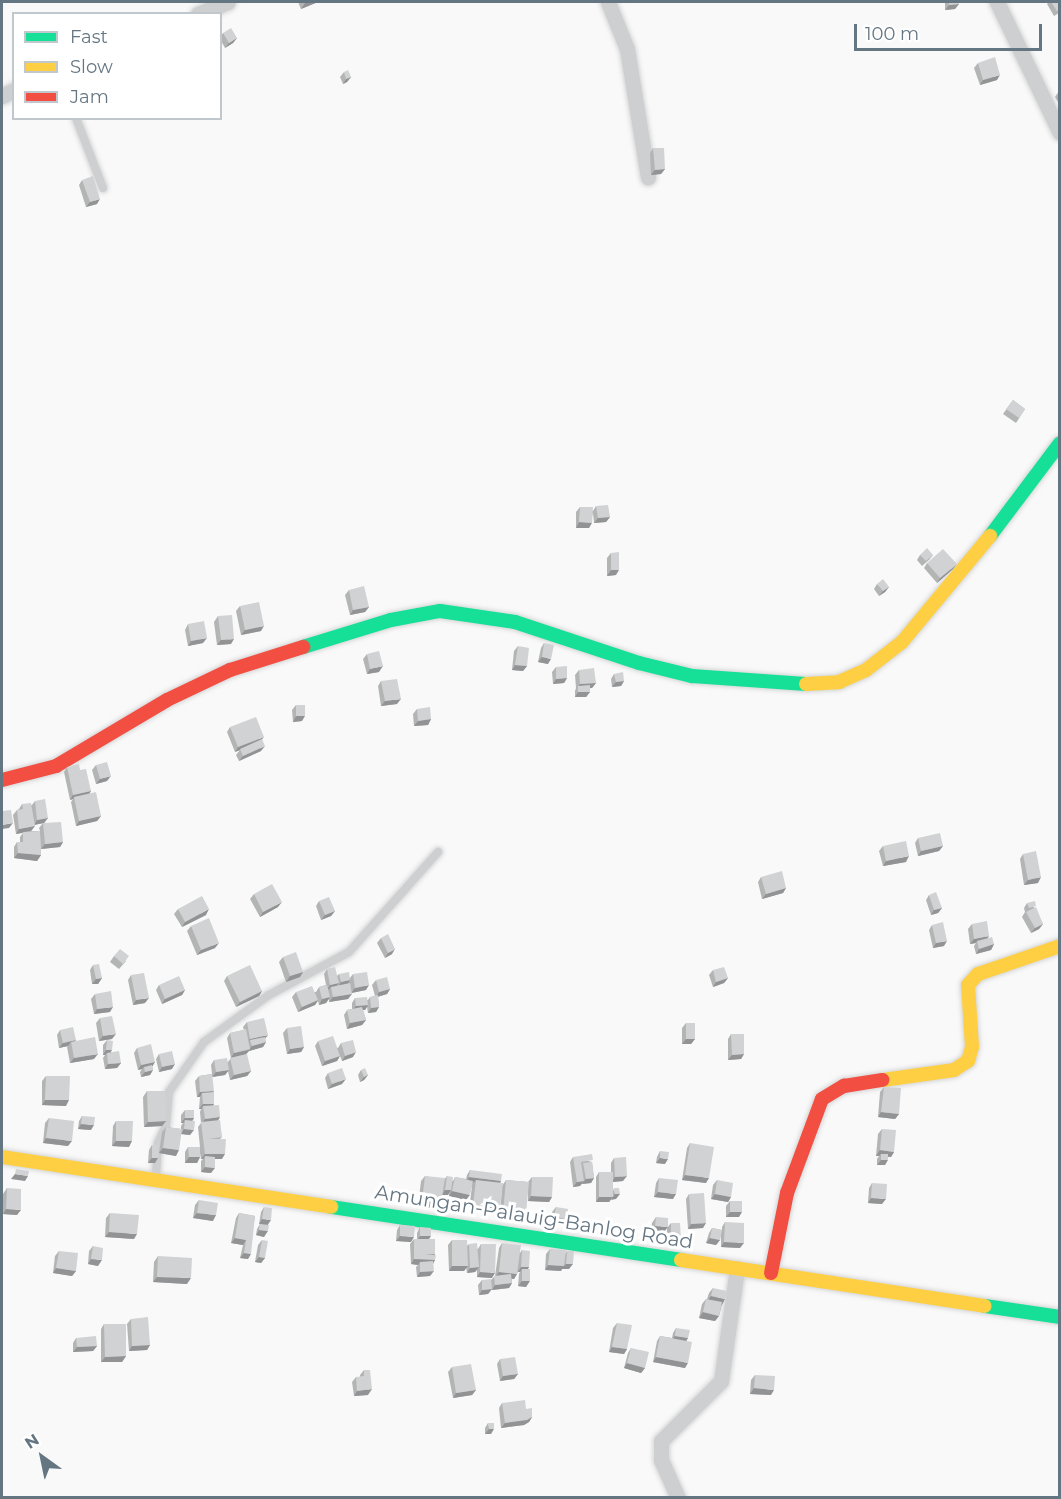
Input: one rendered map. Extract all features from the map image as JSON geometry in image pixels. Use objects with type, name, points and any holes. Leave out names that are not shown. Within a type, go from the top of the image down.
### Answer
[{"type":"street","points":[[203,12],[228,2]]},
{"type":"street","points":[[608,2],[627,49],[648,177]]},
{"type":"street","points":[[998,2],[1059,133]]},
{"type":"street","points":[[2,780],[56,766],[167,700],[230,670],[391,620],[440,611],[515,622],[692,676],[810,684],[839,682],[867,670],[902,642],[1017,504],[1059,443]]},
{"type":"street","points":[[771,1273],[787,1193],[822,1100],[844,1086],[954,1070],[968,1061],[972,1047],[968,985],[978,974],[1059,946]]},
{"type":"street","name":"Amungan-Palauig-Banlog Road","points":[[2,1157],[156,1178],[1059,1317]]},
{"type":"street","points":[[678,1497],[661,1460],[661,1441],[721,1381],[737,1268]]},
{"type":"lane","points":[[77,120],[103,188]]},
{"type":"lane","points":[[156,1178],[158,1143],[166,1126],[170,1092],[204,1042],[269,994],[349,952],[438,852]]},
{"type":"building","points":[[949,2],[959,2],[959,4],[949,5]]},
{"type":"building","points":[[1051,2],[1059,2],[1059,10],[1057,11]]},
{"type":"building","points":[[231,28],[237,38],[229,43],[223,33]]},
{"type":"building","points":[[995,57],[1000,75],[983,80],[978,63]]},
{"type":"building","points":[[348,70],[351,77],[346,79],[344,72]]},
{"type":"building","points":[[653,148],[664,148],[665,169],[655,170]]},
{"type":"building","points":[[93,176],[100,199],[90,202],[82,180]]},
{"type":"building","points":[[1013,400],[1025,409],[1019,418],[1006,409]]},
{"type":"building","points":[[608,505],[610,517],[598,518],[596,506]]},
{"type":"building","points":[[580,507],[593,507],[592,523],[579,522]]},
{"type":"building","points":[[927,548],[933,555],[926,561],[920,555]]},
{"type":"building","points":[[943,549],[957,564],[940,578],[927,563]]},
{"type":"building","points":[[619,552],[619,570],[611,570],[611,553]]},
{"type":"building","points":[[883,579],[889,587],[883,591],[877,584]]},
{"type":"building","points":[[364,586],[369,607],[353,610],[349,590]]},
{"type":"building","points":[[259,602],[264,626],[245,630],[240,606]]},
{"type":"building","points":[[232,615],[234,639],[221,640],[218,616]]},
{"type":"building","points":[[204,621],[207,638],[191,641],[188,624]]},
{"type":"building","points":[[544,643],[554,645],[551,659],[542,657]]},
{"type":"building","points":[[518,646],[529,648],[527,666],[515,665]]},
{"type":"building","points":[[379,651],[383,666],[370,669],[367,654]]},
{"type":"building","points":[[567,666],[567,678],[556,679],[556,667]]},
{"type":"building","points":[[594,668],[596,683],[580,684],[579,670]]},
{"type":"building","points":[[623,672],[624,681],[616,682],[614,674]]},
{"type":"building","points":[[397,679],[401,699],[385,701],[381,681]]},
{"type":"building","points":[[590,685],[590,692],[578,692],[578,686]]},
{"type":"building","points":[[296,705],[305,705],[305,716],[296,716]]},
{"type":"building","points":[[430,707],[431,719],[418,721],[417,709]]},
{"type":"building","points":[[256,717],[264,737],[238,747],[230,727]]},
{"type":"building","points":[[262,739],[265,746],[243,756],[240,749]]},
{"type":"building","points":[[107,762],[111,776],[100,779],[96,765]]},
{"type":"building","points":[[79,764],[80,770],[86,769],[91,791],[73,795],[67,767]]},
{"type":"building","points":[[96,792],[101,816],[79,821],[74,797]]},
{"type":"building","points":[[45,799],[48,818],[37,820],[35,801]]},
{"type":"building","points":[[31,803],[35,826],[19,829],[17,810],[23,809],[22,804]]},
{"type":"building","points":[[11,810],[13,823],[2,825],[2,811]]},
{"type":"building","points":[[61,822],[63,842],[45,844],[43,823]]},
{"type":"building","points":[[40,831],[41,855],[18,853],[17,842],[23,842],[23,832]]},
{"type":"building","points":[[940,833],[943,846],[921,851],[918,838]]},
{"type":"building","points":[[906,841],[909,856],[886,861],[883,846]]},
{"type":"building","points":[[1036,851],[1041,877],[1028,880],[1023,854]]},
{"type":"building","points":[[782,871],[786,888],[766,894],[761,877]]},
{"type":"building","points":[[272,884],[282,902],[263,912],[254,894]]},
{"type":"building","points":[[936,892],[942,908],[934,910],[929,895]]},
{"type":"building","points":[[202,896],[209,909],[185,922],[178,909]]},
{"type":"building","points":[[329,897],[335,911],[325,915],[319,901]]},
{"type":"building","points":[[1035,901],[1036,906],[1029,908],[1027,903]]},
{"type":"building","points":[[1036,907],[1043,924],[1035,928],[1026,912]]},
{"type":"building","points":[[209,918],[219,943],[201,950],[191,926]]},
{"type":"building","points":[[987,921],[989,936],[974,939],[972,924]]},
{"type":"building","points":[[943,922],[947,941],[936,943],[932,925]]},
{"type":"building","points":[[388,934],[395,949],[388,953],[381,938]]},
{"type":"building","points":[[992,937],[994,944],[979,949],[977,941]]},
{"type":"building","points":[[120,949],[129,956],[123,964],[114,956]]},
{"type":"building","points":[[296,952],[303,972],[290,976],[283,957]]},
{"type":"building","points":[[99,964],[102,978],[96,979],[93,965]]},
{"type":"building","points":[[250,965],[262,991],[240,1002],[227,976]]},
{"type":"building","points":[[335,967],[339,983],[330,985],[327,969]]},
{"type":"building","points":[[724,967],[728,978],[716,982],[713,970]]},
{"type":"building","points":[[349,972],[350,980],[341,982],[339,974]]},
{"type":"building","points":[[367,972],[369,985],[355,988],[353,974]]},
{"type":"building","points":[[144,973],[149,998],[136,1000],[131,975]]},
{"type":"building","points":[[179,976],[185,990],[165,999],[159,985]]},
{"type":"building","points":[[387,977],[390,989],[379,992],[376,980]]},
{"type":"building","points":[[350,983],[352,994],[333,997],[331,987]]},
{"type":"building","points":[[327,985],[330,997],[322,999],[319,987]]},
{"type":"building","points":[[312,986],[318,1000],[302,1007],[296,992]]},
{"type":"building","points":[[111,991],[113,1007],[97,1009],[95,994]]},
{"type":"building","points":[[378,995],[379,1007],[371,1008],[370,997]]},
{"type":"building","points":[[367,997],[368,1005],[356,1006],[355,998]]},
{"type":"building","points":[[362,1007],[366,1020],[350,1023],[347,1010]]},
{"type":"building","points":[[112,1016],[116,1034],[103,1036],[100,1018]]},
{"type":"building","points":[[264,1018],[268,1035],[250,1039],[247,1022]]},
{"type":"building","points":[[686,1023],[695,1023],[695,1039],[686,1039]]},
{"type":"building","points":[[301,1026],[304,1047],[290,1049],[287,1028]]},
{"type":"building","points":[[73,1027],[76,1040],[63,1043],[60,1030]]},
{"type":"building","points":[[246,1029],[250,1049],[234,1053],[230,1033]]},
{"type":"building","points":[[731,1034],[744,1034],[744,1054],[732,1055]]},
{"type":"building","points":[[333,1036],[340,1056],[325,1061],[318,1041]]},
{"type":"building","points":[[95,1037],[98,1054],[74,1058],[71,1042]]},
{"type":"building","points":[[265,1037],[266,1042],[252,1046],[250,1040]]},
{"type":"building","points":[[107,1040],[113,1041],[112,1050],[106,1050]]},
{"type":"building","points":[[353,1040],[356,1052],[345,1056],[341,1043]]},
{"type":"building","points":[[151,1044],[155,1062],[141,1065],[137,1048]]},
{"type":"building","points":[[119,1051],[121,1063],[108,1064],[107,1053]]},
{"type":"building","points":[[172,1051],[175,1064],[162,1067],[159,1054]]},
{"type":"building","points":[[247,1054],[251,1071],[234,1075],[230,1058]]},
{"type":"building","points":[[227,1058],[229,1070],[216,1072],[214,1060]]},
{"type":"building","points":[[152,1065],[153,1070],[145,1072],[144,1067]]},
{"type":"building","points":[[342,1068],[346,1079],[332,1084],[328,1073]]},
{"type":"building","points":[[365,1068],[368,1075],[364,1077],[361,1070]]},
{"type":"building","points":[[212,1074],[214,1091],[200,1092],[199,1076]]},
{"type":"building","points":[[46,1076],[70,1076],[69,1100],[45,1100]]},
{"type":"building","points":[[884,1087],[901,1088],[899,1114],[881,1112]]},
{"type":"building","points":[[147,1091],[165,1091],[166,1121],[148,1122]]},
{"type":"building","points":[[214,1092],[214,1104],[203,1104],[202,1093]]},
{"type":"building","points":[[219,1105],[220,1117],[205,1119],[203,1106]]},
{"type":"building","points":[[185,1110],[194,1110],[194,1118],[185,1118]]},
{"type":"building","points":[[82,1116],[95,1117],[94,1125],[81,1124]]},
{"type":"building","points":[[49,1118],[74,1121],[72,1141],[46,1138]]},
{"type":"building","points":[[185,1120],[195,1121],[194,1130],[184,1129]]},
{"type":"building","points":[[220,1120],[222,1137],[209,1139],[226,1139],[225,1154],[205,1154],[201,1122]]},
{"type":"building","points":[[116,1121],[133,1121],[132,1141],[116,1141]]},
{"type":"building","points":[[166,1127],[182,1129],[179,1150],[163,1148]]},
{"type":"building","points":[[882,1129],[896,1130],[894,1152],[880,1150]]},
{"type":"building","points":[[690,1143],[714,1147],[709,1178],[685,1175]]},
{"type":"building","points":[[152,1145],[159,1145],[158,1158],[152,1158]]},
{"type":"building","points":[[188,1147],[200,1147],[200,1157],[189,1157]]},
{"type":"building","points":[[660,1151],[669,1152],[668,1159],[660,1158]]},
{"type":"building","points":[[592,1154],[593,1160],[581,1162],[584,1181],[577,1182],[573,1157]]},
{"type":"building","points":[[881,1154],[888,1154],[888,1160],[881,1160]]},
{"type":"building","points":[[205,1156],[215,1157],[215,1168],[205,1167]]},
{"type":"building","points":[[626,1157],[627,1176],[615,1177],[614,1158]]},
{"type":"building","points":[[592,1162],[594,1178],[586,1179],[583,1163]]},
{"type":"building","points":[[16,1169],[29,1171],[28,1176],[15,1174]]},
{"type":"building","points":[[470,1170],[502,1174],[501,1181],[469,1177]]},
{"type":"building","points":[[599,1172],[613,1172],[613,1197],[599,1197]]},
{"type":"building","points":[[425,1176],[445,1178],[441,1203],[422,1201]]},
{"type":"building","points":[[447,1176],[453,1177],[451,1190],[445,1190]]},
{"type":"building","points":[[455,1177],[473,1181],[470,1195],[452,1191]]},
{"type":"building","points":[[532,1177],[553,1177],[552,1197],[531,1196]]},
{"type":"building","points":[[659,1178],[678,1180],[676,1194],[658,1192]]},
{"type":"building","points":[[476,1180],[503,1183],[500,1208],[473,1205]]},
{"type":"building","points":[[506,1180],[529,1182],[526,1213],[503,1212]]},
{"type":"building","points":[[717,1180],[733,1183],[731,1197],[715,1194]]},
{"type":"building","points":[[872,1183],[887,1184],[886,1199],[871,1198]]},
{"type":"building","points":[[7,1188],[21,1189],[21,1210],[6,1209]]},
{"type":"building","points":[[614,1188],[619,1188],[620,1194],[615,1194]]},
{"type":"building","points":[[704,1193],[706,1223],[691,1224],[689,1194]]},
{"type":"building","points":[[199,1200],[218,1203],[216,1215],[197,1213]]},
{"type":"building","points":[[730,1201],[742,1201],[742,1212],[730,1212]]},
{"type":"building","points":[[264,1207],[272,1208],[271,1220],[262,1219]]},
{"type":"building","points":[[556,1207],[568,1209],[567,1219],[554,1217]]},
{"type":"building","points":[[110,1213],[139,1215],[137,1234],[109,1232]]},
{"type":"building","points":[[239,1213],[255,1216],[251,1254],[244,1253],[246,1240],[235,1238]]},
{"type":"building","points":[[656,1217],[668,1218],[668,1227],[655,1226]]},
{"type":"building","points":[[725,1222],[744,1223],[744,1243],[724,1242]]},
{"type":"building","points":[[671,1223],[680,1223],[681,1240],[671,1240]]},
{"type":"building","points":[[260,1224],[269,1225],[268,1231],[259,1230]]},
{"type":"building","points":[[400,1225],[415,1226],[414,1237],[400,1236]]},
{"type":"building","points":[[420,1227],[431,1228],[431,1236],[420,1236]]},
{"type":"building","points":[[712,1228],[722,1230],[720,1240],[710,1238]]},
{"type":"building","points":[[414,1239],[435,1239],[435,1254],[424,1255],[436,1255],[435,1260],[414,1259]]},
{"type":"building","points":[[262,1240],[268,1241],[265,1258],[259,1257]]},
{"type":"building","points":[[452,1240],[467,1240],[468,1266],[452,1266]]},
{"type":"building","points":[[477,1243],[479,1267],[470,1268],[469,1244]]},
{"type":"building","points":[[502,1243],[521,1245],[517,1274],[499,1272]]},
{"type":"building","points":[[481,1244],[496,1244],[495,1273],[480,1272]]},
{"type":"building","points":[[93,1246],[103,1248],[102,1260],[91,1259]]},
{"type":"building","points":[[550,1249],[566,1250],[564,1266],[548,1265]]},
{"type":"building","points":[[522,1250],[530,1251],[529,1267],[521,1267]]},
{"type":"building","points":[[59,1251],[78,1253],[76,1271],[56,1268]]},
{"type":"building","points":[[567,1251],[574,1251],[573,1264],[566,1264]]},
{"type":"building","points":[[158,1256],[192,1258],[191,1278],[157,1277]]},
{"type":"building","points":[[433,1261],[434,1271],[420,1272],[420,1262]]},
{"type":"building","points":[[522,1269],[530,1269],[530,1281],[522,1281]]},
{"type":"building","points":[[511,1274],[512,1283],[495,1285],[494,1276]]},
{"type":"building","points":[[491,1279],[492,1289],[482,1290],[482,1280]]},
{"type":"building","points":[[713,1288],[727,1291],[725,1299],[711,1296]]},
{"type":"building","points":[[706,1299],[722,1302],[719,1316],[703,1312]]},
{"type":"building","points":[[148,1317],[150,1345],[132,1346],[131,1319]]},
{"type":"building","points":[[617,1323],[632,1325],[627,1349],[612,1347]]},
{"type":"building","points":[[104,1324],[126,1324],[126,1356],[105,1357]]},
{"type":"building","points":[[676,1328],[690,1330],[688,1338],[675,1336]]},
{"type":"building","points":[[96,1336],[97,1346],[77,1347],[76,1338]]},
{"type":"building","points":[[660,1336],[692,1342],[688,1363],[656,1357]]},
{"type":"building","points":[[631,1348],[649,1352],[645,1368],[627,1363]]},
{"type":"building","points":[[515,1357],[518,1374],[503,1376],[500,1359]]},
{"type":"building","points":[[471,1364],[476,1390],[456,1393],[452,1367]]},
{"type":"building","points":[[364,1370],[370,1370],[372,1389],[357,1391],[356,1377],[364,1376]]},
{"type":"building","points":[[755,1375],[775,1376],[774,1390],[754,1388]]},
{"type":"building","points":[[525,1400],[526,1409],[532,1408],[532,1417],[527,1420],[505,1423],[502,1403]]},
{"type":"building","points":[[488,1423],[494,1423],[494,1429],[489,1429]]},
{"type":"traffic: fast","points":[[990,536],[1060,443]]},
{"type":"traffic: fast","points":[[303,647],[391,620],[440,611],[515,622],[639,663],[692,676],[806,684]]},
{"type":"traffic: fast","points":[[331,1207],[681,1260]]},
{"type":"traffic: fast","points":[[985,1306],[1060,1317]]},
{"type":"traffic: slow","points":[[806,684],[839,682],[866,670],[902,642],[990,536]]},
{"type":"traffic: slow","points":[[883,1080],[954,1070],[968,1061],[972,1047],[968,985],[978,974],[1060,946]]},
{"type":"traffic: slow","points":[[2,1157],[331,1207]]},
{"type":"traffic: slow","points":[[681,1260],[985,1306]]},
{"type":"traffic: jam","points":[[2,780],[56,766],[167,700],[230,670],[303,647]]},
{"type":"traffic: jam","points":[[771,1273],[787,1193],[822,1099],[844,1086],[883,1080]]}]
